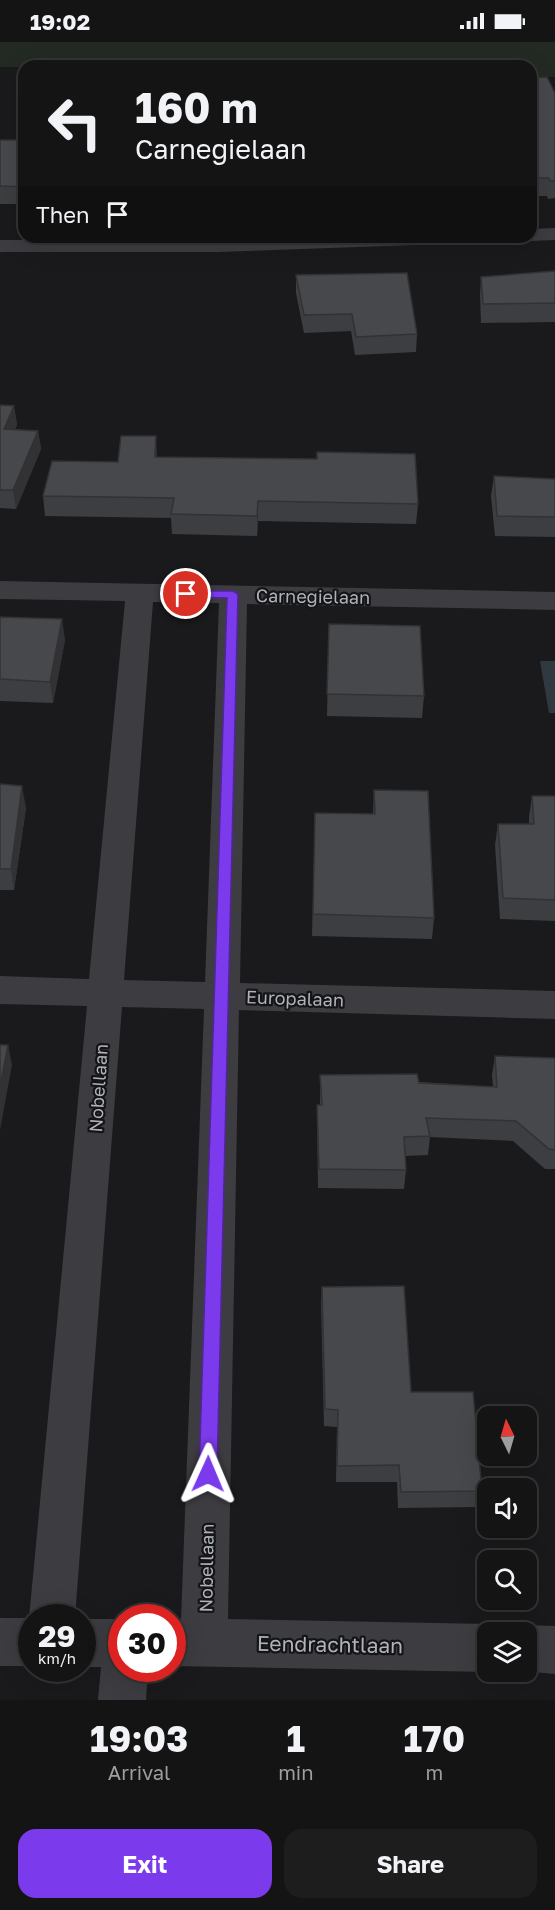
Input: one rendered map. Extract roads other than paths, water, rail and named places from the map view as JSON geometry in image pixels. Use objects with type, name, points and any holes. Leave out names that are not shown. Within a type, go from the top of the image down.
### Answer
[{"type":"street","points":[[537,235],[555,234]]},
{"type":"street","points":[[0,246],[218,246],[302,243]]},
{"type":"street","name":"Carnegielaan","points":[[0,590],[555,601]]},
{"type":"street","name":"Nobellaan","points":[[53,1604],[90,1200],[104,992],[140,594]]},
{"type":"street","name":"Nobellaan","points":[[188,1641],[220,996],[233,594]]},
{"type":"street","name":"Europalaan","points":[[0,990],[555,1005]]},
{"type":"street","name":"Eendrachtlaan","points":[[188,1641],[477,1648]]},
{"type":"street","points":[[0,1642],[18,1642]]},
{"type":"street","points":[[537,1649],[555,1650]]},
{"type":"street","points":[[122,1700],[123,1682]]}]
